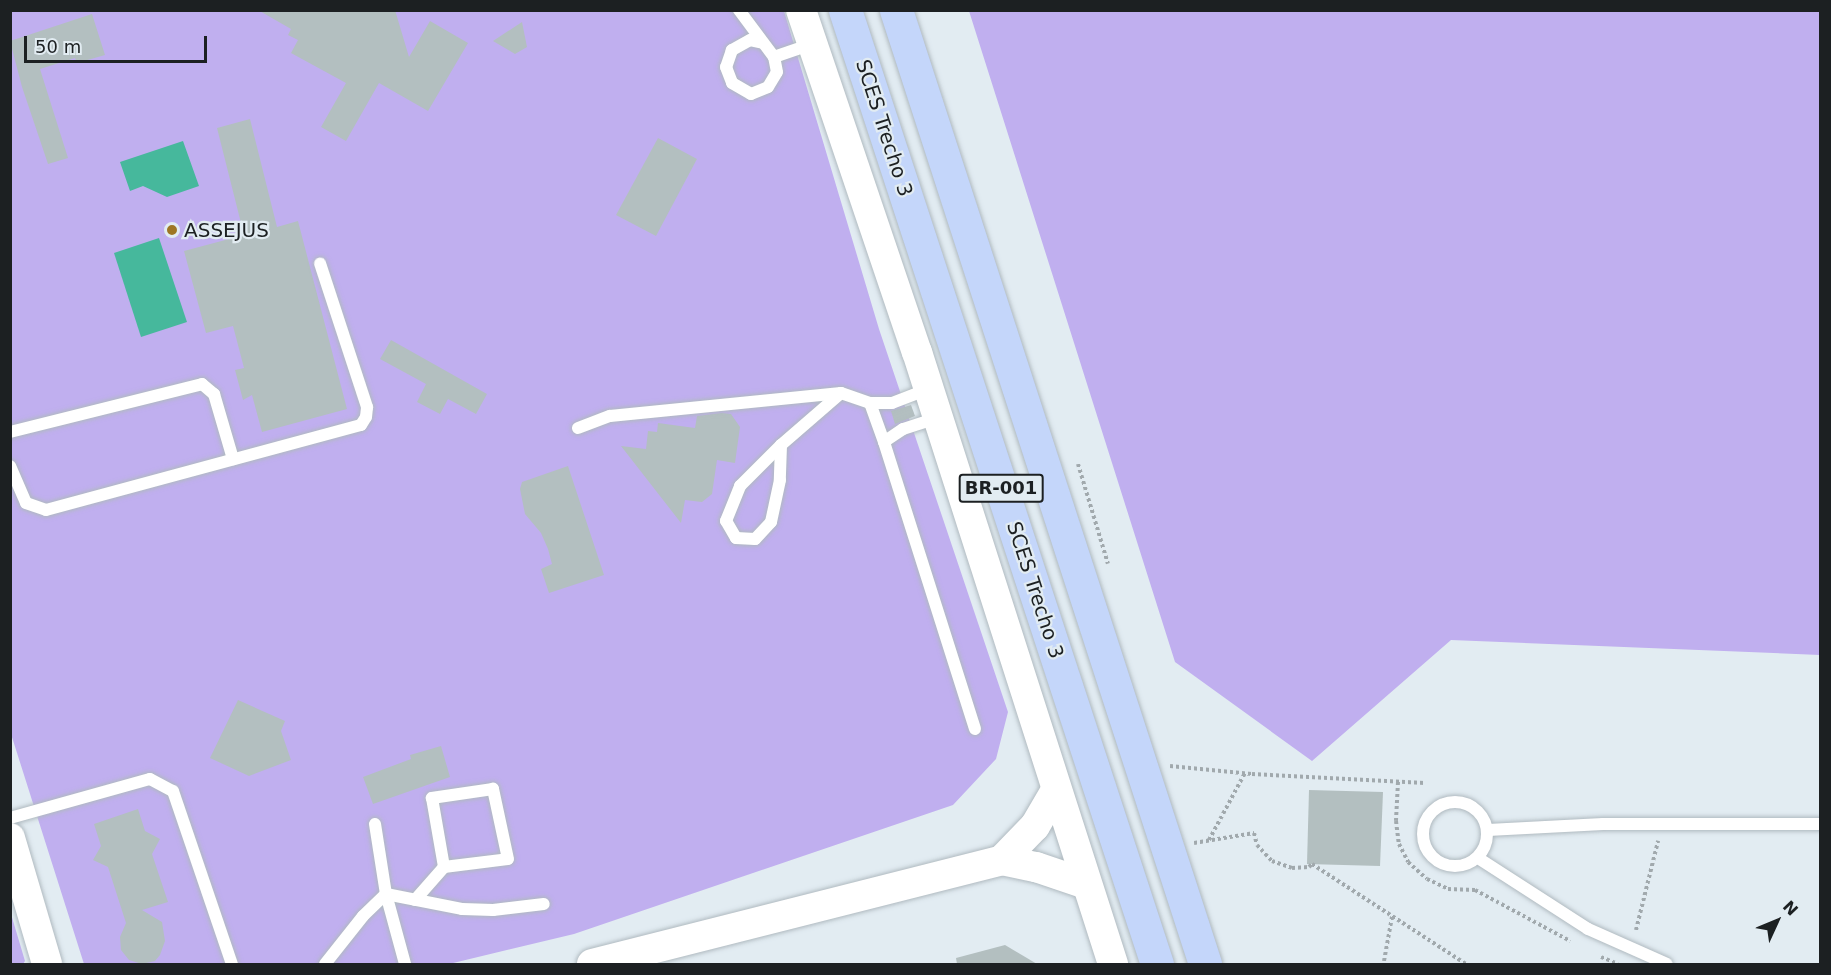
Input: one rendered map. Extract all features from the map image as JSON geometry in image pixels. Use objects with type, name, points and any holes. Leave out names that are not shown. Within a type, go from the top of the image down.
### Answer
[{"type":"highway","name":"SCES Trecho 3","points":[[845,10],[1157,964]]},
{"type":"highway","name":"BR-001","points":[[896,10],[1205,964]]},
{"type":"street","points":[[801,10],[929,389],[1113,964]]},
{"type":"street","points":[[1002,860],[1035,826],[1056,789]]},
{"type":"street","points":[[10,838],[47,964]]},
{"type":"street","points":[[592,964],[1002,860],[1036,867],[1086,884]]},
{"type":"lane","points":[[739,10],[774,57],[777,72],[768,87],[751,94],[732,83],[726,67],[732,50],[750,40],[763,43]]},
{"type":"lane","points":[[774,57],[812,44]]},
{"type":"lane","points":[[10,466],[26,503],[46,510],[361,424],[366,417],[367,407],[320,263]]},
{"type":"lane","points":[[10,432],[202,384],[214,394],[232,459]]},
{"type":"lane","points":[[578,428],[610,416],[841,393],[870,403],[892,403],[929,389]]},
{"type":"lane","points":[[781,445],[780,480],[771,522],[755,539],[735,538],[726,521],[740,486],[781,445],[841,393]]},
{"type":"lane","points":[[870,403],[975,729]]},
{"type":"lane","points":[[884,441],[903,429],[938,418]]},
{"type":"lane","points":[[10,818],[150,778],[173,792],[232,964]]},
{"type":"lane","points":[[415,900],[444,867],[508,859],[493,789],[432,798],[444,867]]},
{"type":"lane","points":[[1453,801],[1469,804],[1481,815],[1488,830],[1486,845],[1478,858],[1464,866],[1448,867],[1434,860],[1424,847],[1422,831],[1427,816],[1438,805],[1453,801]]},
{"type":"lane","points":[[1488,830],[1662,823],[1821,824]]},
{"type":"lane","points":[[375,824],[386,894],[405,964]]},
{"type":"lane","points":[[1478,858],[1588,929],[1667,964]]},
{"type":"lane","points":[[386,894],[462,909],[493,910],[544,904]]},
{"type":"lane","points":[[325,964],[363,916],[386,894]]},
{"type":"path","points":[[1172,777],[1168,765],[1245,773],[1425,783]]},
{"type":"path","points":[[1209,841],[1245,773]]},
{"type":"path","points":[[1398,782],[1396,821],[1400,844],[1408,862],[1427,879],[1448,889],[1475,890],[1580,947]]},
{"type":"path","points":[[1631,950],[1662,823]]},
{"type":"path","points":[[1190,832],[1197,854]]},
{"type":"path","points":[[1193,843],[1254,833],[1257,846],[1272,861],[1292,868],[1309,867],[1312,864],[1466,964]]},
{"type":"path","points":[[1384,961],[1392,916]]},
{"type":"path","points":[[1590,952],[1618,964]]},
{"type":"shaded area","points":[[11,11],[784,11],[879,329],[1008,712],[996,759],[953,805],[574,934],[449,964],[84,964],[11,734]]},
{"type":"shaded area","points":[[969,11],[1820,11],[1820,655],[1451,640],[1312,761],[1175,662]]},
{"type":"shaded area","points":[[183,141],[199,186],[167,197],[143,186],[130,191],[120,162]]},
{"type":"shaded area","points":[[159,238],[187,322],[141,337],[114,253]]},
{"type":"shaded area","points":[[11,914],[25,961],[23,964],[11,964]]},
{"type":"building","points":[[258,10],[395,10],[409,57],[430,21],[468,43],[428,111],[379,83],[346,141],[321,127],[346,83],[291,53],[298,40],[288,35],[291,29]]},
{"type":"building","points":[[92,14],[105,55],[77,63],[75,58],[40,69],[68,158],[48,164],[22,87],[10,41]]},
{"type":"building","points":[[522,22],[527,47],[515,54],[493,41]]},
{"type":"building","points":[[250,119],[277,227],[298,221],[347,409],[262,432],[252,395],[243,400],[235,370],[244,368],[233,326],[206,333],[184,251],[244,235],[217,128]]},
{"type":"building","points":[[658,138],[697,159],[656,236],[616,215]]},
{"type":"building","points":[[391,340],[487,394],[476,414],[448,399],[440,414],[417,402],[426,384],[380,359]]},
{"type":"building","points":[[911,405],[915,416],[895,424],[891,411]]},
{"type":"building","points":[[731,414],[740,427],[735,463],[717,460],[712,494],[702,502],[685,500],[681,523],[621,446],[646,449],[648,431],[657,432],[658,423],[695,428],[697,416]]},
{"type":"building","points":[[568,466],[604,575],[549,593],[541,569],[552,564],[548,549],[541,533],[525,514],[520,489],[522,482]]},
{"type":"building","points":[[238,700],[285,721],[281,731],[291,760],[249,776],[210,758]]},
{"type":"building","points":[[441,746],[450,777],[373,804],[363,777],[411,759],[410,755]]},
{"type":"building","points":[[1309,790],[1383,792],[1380,866],[1307,864]]},
{"type":"building","points":[[138,809],[145,831],[160,839],[152,854],[168,902],[142,910],[162,922],[165,941],[155,961],[142,964],[129,960],[121,950],[120,937],[126,923],[108,867],[93,860],[101,846],[94,824]]},
{"type":"building","points":[[1005,945],[1037,964],[957,964],[956,958]]},
{"type":"place","name":"ASSEJUS","points":[[172,230]]}]
